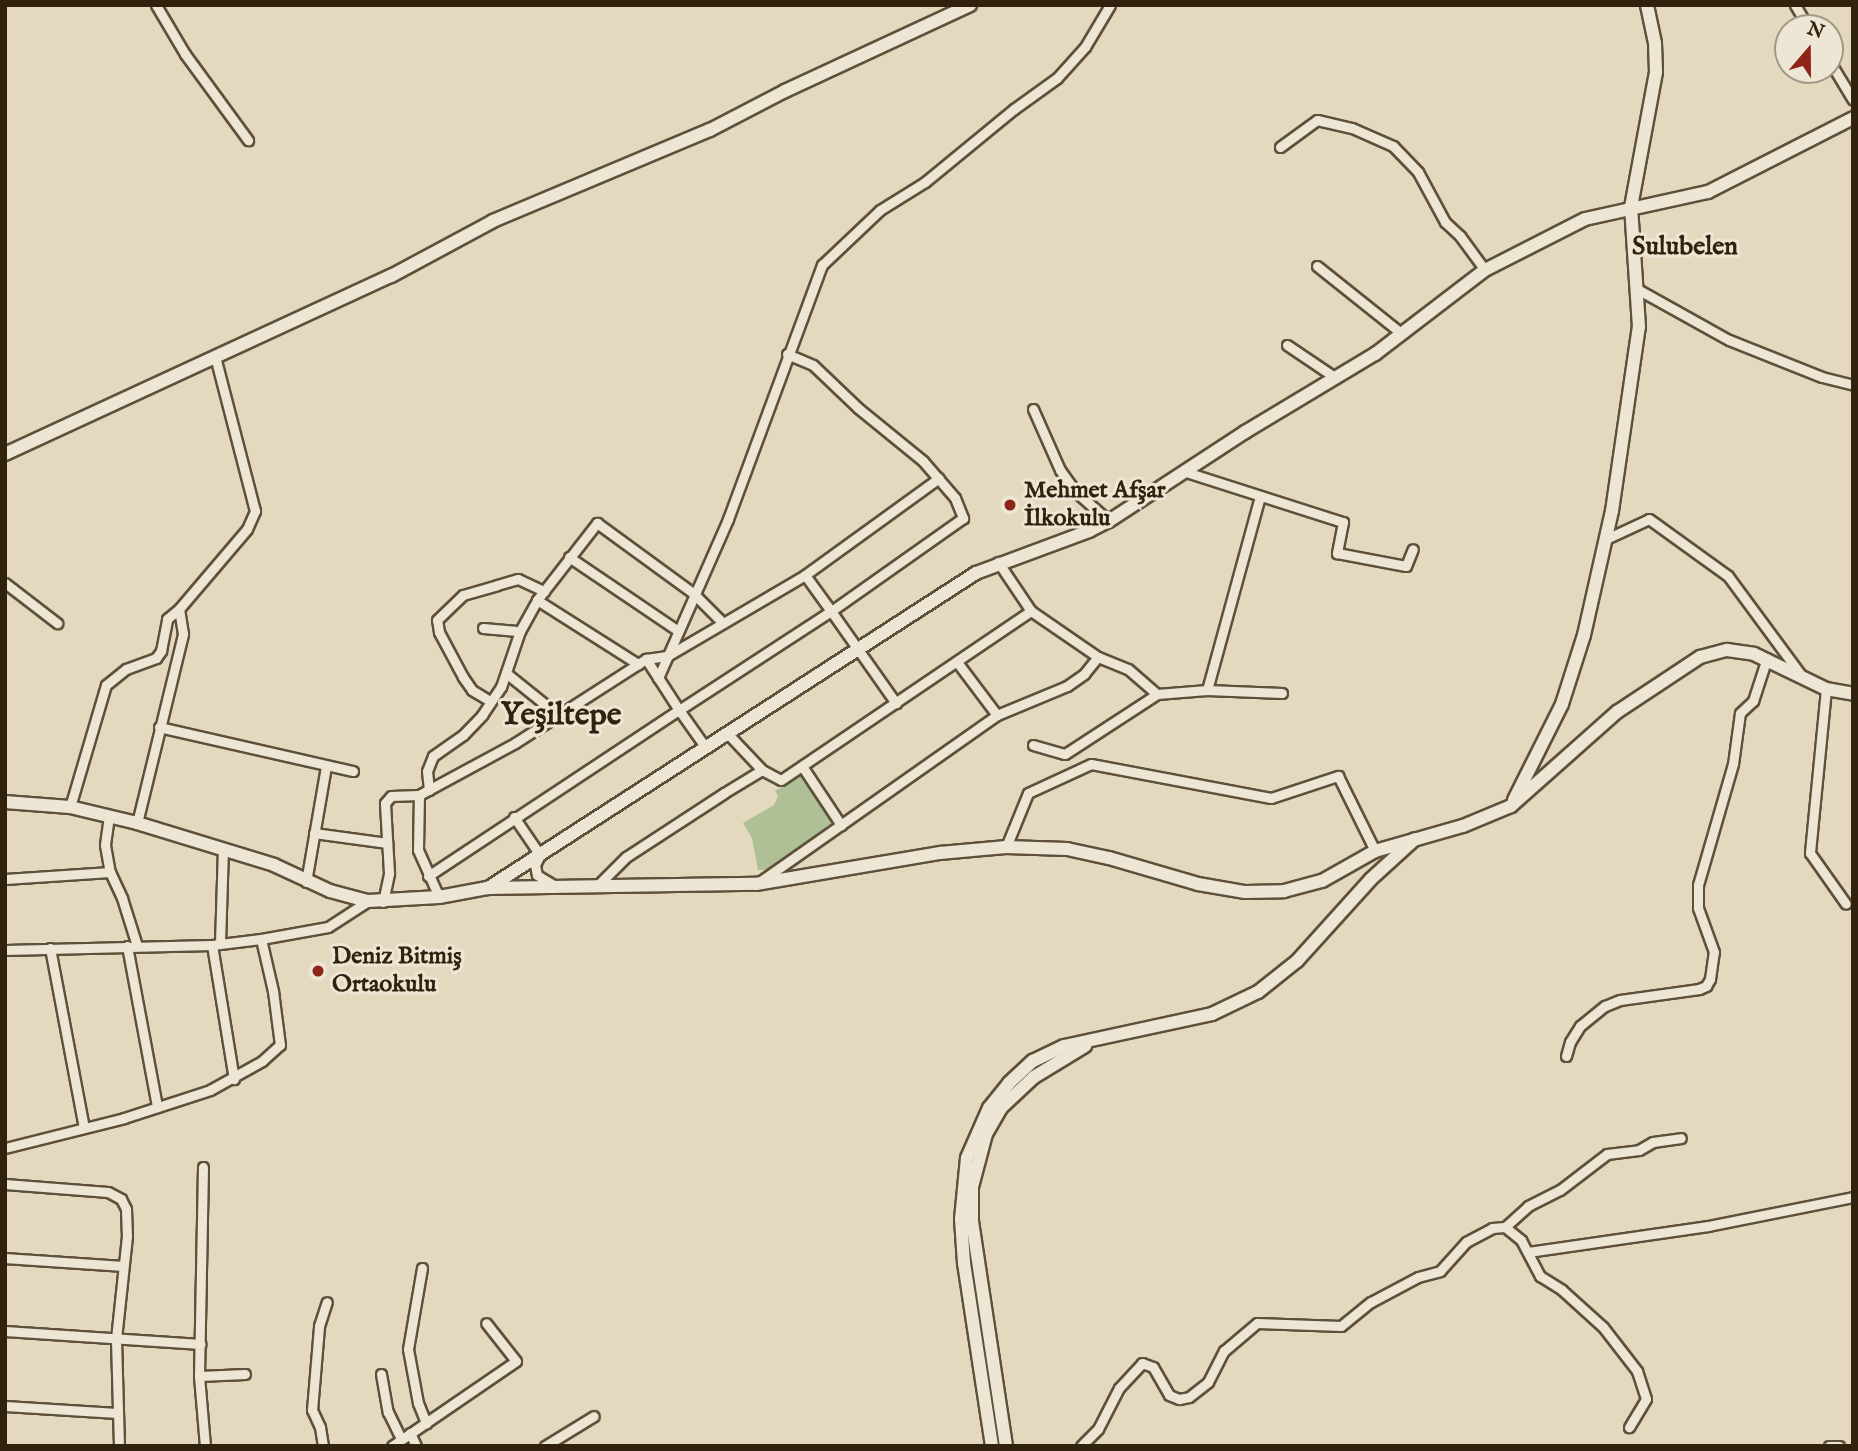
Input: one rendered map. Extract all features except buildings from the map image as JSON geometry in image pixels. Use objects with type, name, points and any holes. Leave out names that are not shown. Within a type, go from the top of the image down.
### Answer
[{"type":"street","points":[[156,5],[186,54],[248,141]]},
{"type":"street","points":[[5,454],[391,276],[493,221],[710,130],[785,91],[970,5]]},
{"type":"street","points":[[659,678],[693,593],[728,519],[822,265],[880,210],[925,182],[1005,116],[1058,78],[1085,47],[1110,5]]},
{"type":"street","points":[[1511,806],[1562,704],[1584,635],[1606,539],[1627,424],[1639,327],[1639,290],[1632,204],[1656,72],[1655,43],[1647,5]]},
{"type":"street","points":[[1843,84],[1853,100]]},
{"type":"street","points":[[487,888],[976,573],[998,562],[1089,531],[1109,521],[1245,432],[1375,354],[1490,267],[1585,219],[1724,178],[1853,110]]},
{"type":"street","points":[[1632,204],[1708,192],[1853,118]]},
{"type":"street","points":[[1280,147],[1317,120],[1352,128],[1393,146],[1418,172],[1445,222],[1490,267]]},
{"type":"street","points":[[1317,266],[1401,333]]},
{"type":"street","points":[[1639,290],[1729,340],[1822,377],[1853,385]]},
{"type":"street","points":[[1287,345],[1336,378]]},
{"type":"street","points":[[428,876],[831,611],[963,518],[955,498],[939,478],[813,365],[787,354]]},
{"type":"street","points":[[70,807],[106,685],[126,669],[156,658],[162,651],[167,620],[247,529],[255,511],[215,356]]},
{"type":"street","points":[[1033,409],[1060,470],[1076,492],[1109,521]]},
{"type":"street","points":[[1186,472],[1343,522],[1337,552],[1406,566],[1413,549]]},
{"type":"street","points":[[383,902],[389,873],[388,797],[419,795],[429,790],[515,743],[642,662],[667,656],[723,624],[805,575],[939,478]]},
{"type":"street","points":[[1207,690],[1261,496]]},
{"type":"street","points":[[1606,539],[1650,519],[1728,576],[1802,677]]},
{"type":"street","points":[[429,790],[426,771],[433,756],[463,735],[501,687],[520,631],[537,600],[597,523],[693,593],[723,624]]},
{"type":"street","points":[[569,558],[677,630]]},
{"type":"street","points":[[998,562],[1031,611],[1098,657],[1128,669],[1157,694]]},
{"type":"street","points":[[805,575],[897,703]]},
{"type":"street","points":[[490,701],[472,690],[463,677],[439,632],[437,620],[463,595],[518,579],[544,591]]},
{"type":"street","points":[[5,583],[57,623]]},
{"type":"street","points":[[537,600],[642,662],[659,678],[706,748]]},
{"type":"street","points":[[136,823],[183,634],[179,608]]},
{"type":"street","points":[[728,734],[762,770],[780,780],[1031,611]]},
{"type":"street","points":[[483,628],[520,631]]},
{"type":"street","points":[[5,802],[70,807],[136,823],[274,865],[306,881],[368,901],[439,897],[487,888],[756,884],[940,853],[1006,847],[1067,849],[1198,884],[1245,892],[1284,891],[1322,881],[1374,851],[1464,826],[1511,806],[1609,719],[1700,657],[1737,651],[1767,658],[1826,689],[1853,694]]},
{"type":"street","points":[[756,884],[998,715],[1067,687],[1084,674],[1098,657]]},
{"type":"street","points":[[1566,1056],[1570,1042],[1580,1026],[1605,1006],[1620,1000],[1699,989],[1706,986],[1710,979],[1714,952],[1698,908],[1698,885],[1733,764],[1740,713],[1753,701],[1767,658]]},
{"type":"street","points":[[957,662],[998,715]]},
{"type":"street","points":[[506,673],[557,715]]},
{"type":"street","points":[[1826,689],[1810,853],[1846,904]]},
{"type":"street","points":[[1033,745],[1065,754],[1157,694],[1207,690],[1282,693]]},
{"type":"street","points":[[159,726],[353,771]]},
{"type":"street","points":[[1006,847],[1028,793],[1091,764],[1271,798],[1338,776],[1374,851]]},
{"type":"street","points":[[306,881],[326,766]]},
{"type":"street","points":[[803,766],[841,825]]},
{"type":"street","points":[[597,886],[626,857],[762,770]]},
{"type":"street","points":[[419,795],[416,832],[418,850],[439,897]]},
{"type":"street","points":[[109,816],[104,845],[110,872],[122,898],[132,946],[157,1107]]},
{"type":"street","points":[[514,817],[540,855]]},
{"type":"street","points":[[314,833],[387,843]]},
{"type":"street","points":[[992,1446],[964,1263],[962,1191],[967,1158],[989,1108],[1033,1061],[1064,1046],[1212,1014],[1258,992],[1297,961],[1371,879],[1415,839]]},
{"type":"street","points":[[223,848],[216,944],[234,1079]]},
{"type":"street","points":[[540,855],[535,865],[537,875],[558,887]]},
{"type":"street","points":[[5,879],[110,872]]},
{"type":"street","points":[[5,950],[216,944],[261,939],[328,927],[368,901]]},
{"type":"street","points":[[5,1134],[6,1147],[157,1107],[234,1079],[280,1045],[273,991],[261,939]]},
{"type":"street","points":[[50,948],[83,1128]]},
{"type":"street","points":[[1006,1446],[972,1221],[972,1187],[977,1161],[991,1125],[1001,1108],[1018,1090],[1072,1053],[1100,1039]]},
{"type":"street","points":[[1505,1227],[1528,1206],[1560,1190],[1607,1154],[1639,1150],[1653,1142],[1681,1138]]},
{"type":"street","points":[[203,1167],[199,1376],[205,1446]]},
{"type":"street","points":[[5,1184],[115,1194],[121,1199],[127,1220],[116,1339],[119,1446]]},
{"type":"street","points":[[1528,1252],[1709,1226],[1853,1197]]},
{"type":"street","points":[[1081,1446],[1098,1429],[1124,1382],[1142,1363],[1153,1367],[1169,1395],[1179,1399],[1189,1398],[1208,1382],[1224,1350],[1257,1323],[1341,1326],[1371,1302],[1418,1277],[1440,1271],[1472,1238],[1492,1228],[1505,1227],[1515,1233],[1540,1276],[1562,1290],[1603,1327],[1637,1371],[1646,1399],[1629,1427]]},
{"type":"street","points":[[5,1258],[123,1266]]},
{"type":"street","points":[[422,1268],[408,1349],[418,1403],[426,1423]]},
{"type":"street","points":[[323,1446],[320,1427],[312,1409],[319,1326],[327,1302]]},
{"type":"street","points":[[391,1446],[516,1361],[486,1323]]},
{"type":"street","points":[[5,1331],[201,1344]]},
{"type":"street","points":[[199,1376],[245,1374]]},
{"type":"street","points":[[381,1374],[388,1412],[401,1439]]},
{"type":"street","points":[[5,1406],[117,1412]]},
{"type":"street","points":[[545,1446],[594,1416]]},
{"type":"street","points":[[411,1433],[416,1446]]},
{"type":"street","points":[[1829,1446],[1839,1446]]},
{"type":"green space","points":[[802,775],[833,822],[768,870],[758,870],[752,838],[743,823],[774,805],[778,796],[775,791]]},
{"type":"place","name":"Mehmet Afşar İlkokulu","points":[[1010,505]]},
{"type":"place","name":"Deniz Bitmiş Ortaokulu","points":[[318,971]]},
{"type":"district","name":"Sulubelen","points":[[1685,247]]},
{"type":"district","name":"Yeşiltepe","points":[[561,716]]}]
